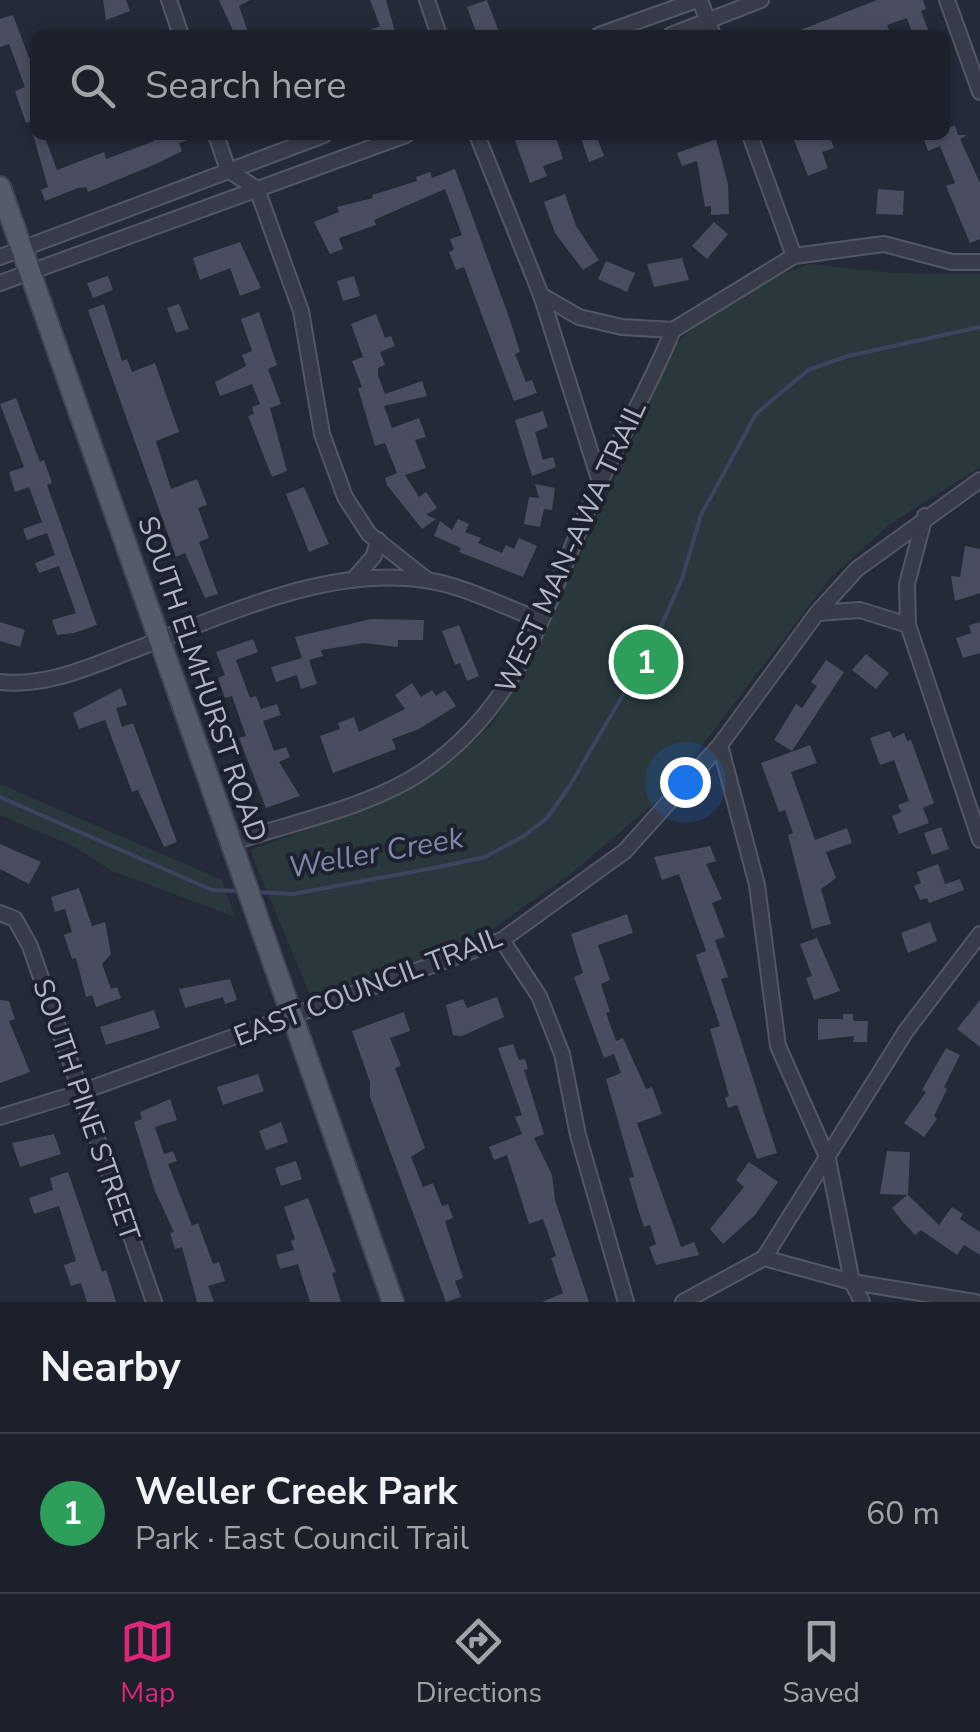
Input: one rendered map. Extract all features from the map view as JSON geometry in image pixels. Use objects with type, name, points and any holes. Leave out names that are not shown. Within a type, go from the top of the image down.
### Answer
[{"type":"main road","name":"SOUTH ELMHURST ROAD","points":[[0,188],[393,1302]]},
{"type":"street","points":[[169,0],[179,30]]},
{"type":"street","points":[[427,0],[438,30]]},
{"type":"street","points":[[613,30],[698,0],[711,28],[761,0]]},
{"type":"street","points":[[947,0],[980,92]]},
{"type":"street","points":[[218,140],[228,170],[258,189],[300,311],[332,469],[345,496],[378,540],[426,580]]},
{"type":"street","points":[[0,257],[310,140]]},
{"type":"street","points":[[0,283],[392,140]]},
{"type":"street","points":[[479,140],[541,295],[600,482]]},
{"type":"street","points":[[752,140],[794,256]]},
{"type":"street","points":[[541,295],[580,317],[622,327],[673,330],[794,256],[884,244],[952,262],[980,262]]},
{"type":"street","name":"WEST MAN-AWA TRAIL","points":[[234,853],[379,794],[443,758],[492,711],[540,620],[673,330]]},
{"type":"street","name":"EAST COUNCIL TRAIL","points":[[0,1116],[78,1094],[502,940],[625,851],[720,745],[818,613],[857,568],[980,480]]},
{"type":"street","points":[[925,516],[907,584],[908,625],[980,840]]},
{"type":"street","points":[[353,580],[374,556],[378,540]]},
{"type":"street","points":[[0,682],[28,685],[68,675],[292,592],[353,580],[426,580],[540,620]]},
{"type":"street","points":[[818,613],[860,610],[908,625]]},
{"type":"street","points":[[720,745],[757,885],[778,1046],[828,1158],[852,1282],[862,1302]]},
{"type":"street","name":"SOUTH PINE STREET","points":[[7,916],[30,946],[78,1094],[154,1302]]},
{"type":"street","points":[[683,1302],[764,1258],[906,1031],[980,934]]},
{"type":"street","points":[[502,940],[538,996],[562,1054],[578,1135],[626,1302]]},
{"type":"street","points":[[764,1258],[852,1282],[975,1302]]},
{"type":"shaded area","points":[[809,264],[892,273],[980,274],[980,467],[890,524],[830,578],[664,795],[573,872],[499,925],[408,968],[312,1000],[250,850],[369,808],[439,771],[494,723],[558,603],[676,344],[738,296]]},
{"type":"shaded area","name":"Weller Creek","points":[[0,784],[222,880],[235,917],[112,871],[75,847],[0,815]]},
{"type":"building","points":[[103,0],[126,0],[130,11],[106,20]]},
{"type":"building","points":[[219,0],[250,0],[239,6],[247,30],[233,30]]},
{"type":"building","points":[[370,0],[386,0],[395,30],[371,30],[380,26]]},
{"type":"building","points":[[487,0],[498,30],[475,30],[467,7]]},
{"type":"building","points":[[877,0],[923,0],[926,9],[921,11],[928,30],[911,30],[907,18],[887,25],[889,30],[801,30]]},
{"type":"building","points":[[13,15],[30,58],[30,122],[26,123],[15,91],[25,87],[9,44],[0,47],[0,19]]},
{"type":"building","points":[[955,125],[958,135],[967,135],[960,139],[980,183],[980,239],[970,243],[946,186],[955,183],[940,146],[928,151],[924,140],[950,140],[950,127]]},
{"type":"building","points":[[35,140],[46,140],[57,170],[104,152],[106,159],[154,140],[188,140],[179,143],[182,151],[88,192],[86,187],[78,188],[45,201],[41,190],[48,187]]},
{"type":"building","points":[[515,140],[557,140],[563,159],[543,166],[547,176],[530,183]]},
{"type":"building","points":[[582,140],[598,140],[604,156],[589,162]]},
{"type":"building","points":[[716,140],[728,184],[729,214],[711,215],[711,206],[705,207],[697,161],[682,166],[677,153]]},
{"type":"building","points":[[794,140],[831,140],[834,148],[822,152],[828,168],[808,176]]},
{"type":"building","points":[[455,169],[510,320],[520,352],[515,354],[526,382],[532,380],[537,393],[514,401],[464,267],[456,270],[449,252],[454,250],[450,239],[462,235],[445,189],[374,220],[376,225],[339,238],[343,249],[330,254],[314,222],[339,212],[337,207],[373,198],[372,195],[417,181],[416,177],[430,172],[432,178]]},
{"type":"building","points":[[878,189],[904,191],[903,215],[876,214]]},
{"type":"building","points":[[565,194],[576,226],[599,260],[583,270],[555,233],[544,202]]},
{"type":"building","points":[[714,222],[728,234],[707,259],[692,246]]},
{"type":"building","points":[[240,242],[261,288],[240,296],[230,268],[200,280],[193,258]]},
{"type":"building","points":[[682,258],[689,280],[654,287],[647,264]]},
{"type":"building","points":[[606,261],[635,273],[627,292],[598,279]]},
{"type":"building","points":[[108,276],[113,290],[93,298],[87,283]]},
{"type":"building","points":[[354,276],[360,296],[343,301],[337,281]]},
{"type":"building","points":[[104,304],[122,361],[127,359],[132,372],[155,363],[179,432],[156,441],[171,489],[197,479],[207,505],[198,508],[209,538],[199,542],[218,594],[205,598],[185,553],[176,557],[88,310]]},
{"type":"building","points":[[179,304],[189,329],[176,333],[167,308]]},
{"type":"building","points":[[259,312],[277,365],[268,369],[281,404],[270,408],[287,471],[272,477],[248,416],[254,414],[252,407],[260,404],[252,384],[220,396],[215,382],[246,366],[242,355],[252,351],[241,319]]},
{"type":"building","points":[[376,314],[385,338],[391,336],[395,346],[380,352],[385,365],[378,368],[378,375],[385,394],[422,381],[427,396],[384,406],[392,428],[419,418],[426,437],[415,440],[426,468],[405,475],[419,497],[426,492],[437,508],[426,515],[436,519],[422,529],[387,485],[385,478],[397,473],[385,443],[375,446],[352,361],[363,357],[351,324]]},
{"type":"building","points":[[16,398],[40,462],[44,460],[52,483],[47,485],[97,625],[74,633],[57,635],[52,620],[76,613],[59,566],[39,573],[35,563],[55,555],[47,533],[27,540],[23,529],[42,522],[29,487],[15,492],[9,472],[24,467],[0,404]]},
{"type":"building","points":[[543,411],[548,427],[535,432],[543,460],[553,457],[556,467],[532,476],[515,420]]},
{"type":"building","points":[[535,484],[555,488],[552,510],[544,509],[540,527],[524,524],[529,497],[539,498]]},
{"type":"building","points":[[304,487],[329,544],[309,552],[286,494]]},
{"type":"building","points":[[458,519],[469,524],[465,532],[481,538],[478,543],[502,553],[506,545],[514,549],[519,538],[537,546],[523,577],[459,552],[461,548],[434,536],[440,521],[452,530]]},
{"type":"building","points":[[965,546],[980,549],[980,593],[955,601],[951,576],[960,577]]},
{"type":"building","points":[[371,619],[424,620],[423,640],[398,640],[398,647],[364,643],[321,650],[323,656],[309,660],[317,684],[301,689],[297,675],[276,682],[271,667],[302,658],[295,637]]},
{"type":"building","points":[[0,622],[25,630],[20,647],[0,641]]},
{"type":"building","points":[[980,622],[980,653],[963,658],[956,638],[971,633],[969,625]]},
{"type":"building","points":[[459,625],[479,676],[467,681],[460,663],[455,665],[442,631]]},
{"type":"building","points":[[253,639],[258,652],[236,660],[250,698],[256,696],[261,709],[277,704],[281,715],[263,721],[274,751],[286,747],[290,757],[279,762],[300,796],[266,808],[239,738],[246,736],[232,696],[225,698],[218,678],[225,675],[216,652]]},
{"type":"building","points":[[866,654],[889,673],[876,689],[852,670]]},
{"type":"building","points":[[826,660],[844,672],[792,751],[774,740],[796,704],[802,708],[817,686],[811,682]]},
{"type":"building","points":[[412,683],[421,697],[432,690],[436,696],[445,690],[456,706],[419,729],[392,739],[396,749],[333,773],[320,736],[340,729],[338,723],[354,717],[359,732],[405,709],[395,695]]},
{"type":"building","points":[[121,688],[127,705],[116,708],[122,727],[133,723],[177,842],[164,847],[138,790],[132,792],[105,720],[79,729],[73,713]]},
{"type":"building","points":[[890,731],[893,738],[904,733],[907,741],[911,740],[934,803],[923,808],[929,823],[899,834],[892,816],[901,812],[898,805],[909,801],[894,760],[880,765],[870,738]]},
{"type":"building","points":[[810,745],[817,763],[791,772],[815,840],[847,828],[852,843],[826,852],[836,878],[821,889],[831,924],[812,929],[788,835],[793,833],[785,810],[779,812],[761,763]]},
{"type":"building","points":[[941,827],[949,849],[932,855],[924,833]]},
{"type":"building","points":[[0,844],[41,862],[29,884],[0,869]]},
{"type":"building","points":[[710,846],[716,861],[706,864],[722,899],[712,903],[725,937],[715,940],[728,977],[721,979],[777,1153],[757,1159],[737,1105],[728,1108],[725,1098],[729,1096],[710,1029],[720,1026],[696,955],[706,951],[679,874],[662,880],[654,857]]},
{"type":"building","points":[[938,864],[945,884],[960,879],[964,890],[929,903],[927,898],[920,900],[914,886],[921,883],[917,872]]},
{"type":"building","points":[[79,888],[92,926],[105,922],[111,954],[102,964],[111,989],[117,987],[121,998],[96,1007],[92,995],[86,997],[76,958],[72,959],[64,935],[72,932],[65,909],[55,912],[51,897]]},
{"type":"building","points":[[627,914],[633,933],[598,945],[610,980],[601,984],[610,1012],[606,1013],[616,1041],[623,1038],[646,1089],[652,1087],[662,1114],[637,1123],[681,1247],[694,1242],[699,1255],[656,1265],[649,1247],[656,1244],[650,1225],[644,1227],[639,1212],[629,1178],[634,1177],[606,1079],[621,1073],[614,1054],[604,1058],[574,977],[583,973],[571,934]]},
{"type":"building","points":[[930,922],[937,941],[908,953],[901,933]]},
{"type":"building","points":[[817,938],[840,991],[814,1000],[806,978],[812,976],[800,944]]},
{"type":"building","points":[[230,979],[237,1000],[225,1004],[223,997],[185,1008],[179,989]]},
{"type":"building","points":[[497,997],[504,1017],[462,1036],[453,1035],[446,1005],[463,999],[467,1008]]},
{"type":"building","points":[[0,1000],[9,1001],[15,1019],[9,1021],[30,1072],[0,1083]]},
{"type":"building","points":[[980,1000],[980,1047],[957,1029]]},
{"type":"building","points":[[154,1010],[160,1028],[106,1045],[100,1027]]},
{"type":"building","points":[[404,1012],[410,1031],[390,1038],[401,1066],[395,1068],[425,1148],[411,1157],[423,1187],[433,1183],[442,1206],[448,1204],[453,1218],[445,1221],[463,1278],[455,1281],[461,1297],[446,1302],[370,1097],[370,1082],[352,1031]]},
{"type":"building","points":[[843,1014],[853,1014],[853,1021],[868,1021],[867,1042],[853,1042],[854,1036],[818,1040],[818,1019],[843,1019]]},
{"type":"building","points":[[513,1044],[519,1060],[525,1059],[528,1069],[524,1070],[544,1134],[534,1138],[552,1175],[555,1200],[589,1302],[542,1302],[563,1293],[551,1258],[556,1256],[543,1219],[529,1224],[507,1155],[494,1160],[489,1147],[522,1134],[515,1117],[522,1115],[498,1048]]},
{"type":"building","points":[[946,1048],[960,1055],[944,1087],[947,1089],[934,1116],[937,1119],[924,1137],[904,1123],[926,1092],[922,1090]]},
{"type":"building","points":[[258,1074],[264,1091],[223,1105],[217,1087]]},
{"type":"building","points":[[170,1099],[177,1120],[155,1127],[164,1154],[173,1151],[177,1161],[168,1164],[192,1226],[198,1223],[213,1264],[219,1262],[225,1281],[208,1286],[214,1302],[197,1302],[182,1247],[175,1249],[170,1233],[174,1232],[155,1191],[134,1122],[142,1119],[140,1112]]},
{"type":"building","points":[[281,1122],[288,1142],[266,1150],[259,1131]]},
{"type":"building","points":[[54,1134],[61,1154],[20,1167],[12,1143]]},
{"type":"building","points":[[887,1151],[910,1152],[908,1195],[939,1225],[952,1207],[963,1214],[960,1219],[980,1232],[980,1255],[964,1245],[957,1255],[921,1230],[915,1235],[903,1222],[892,1208],[907,1195],[880,1194]]},
{"type":"building","points":[[296,1161],[302,1179],[281,1186],[275,1168]]},
{"type":"building","points":[[749,1162],[778,1182],[755,1215],[723,1244],[710,1229],[744,1187],[736,1180]]},
{"type":"building","points":[[68,1172],[116,1302],[87,1302],[81,1283],[71,1286],[64,1265],[76,1261],[59,1206],[34,1214],[29,1198],[53,1190],[50,1178]]},
{"type":"building","points":[[308,1198],[336,1272],[332,1273],[341,1302],[310,1302],[298,1264],[280,1269],[276,1255],[294,1250],[291,1241],[295,1239],[284,1207]]},
{"type":"waterway","name":"Weller Creek","points":[[255,892],[293,894],[444,866],[485,857],[524,836],[547,818],[569,787],[654,642],[682,579],[701,515],[756,414],[808,370],[848,356],[980,327]]},
{"type":"waterway","name":"Weller Creek","points":[[0,797],[212,890],[240,891]]},
{"type":"place","name":"Weller Creek Park","points":[[646,662]]}]
